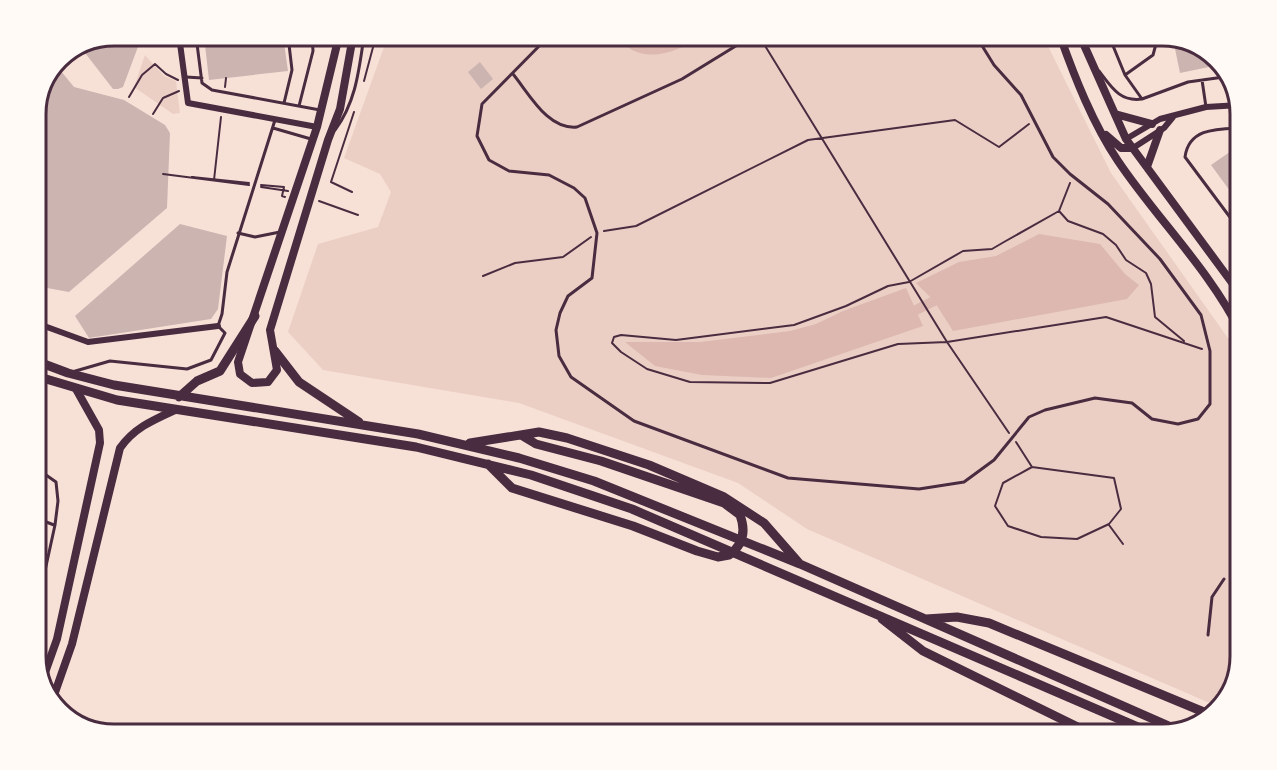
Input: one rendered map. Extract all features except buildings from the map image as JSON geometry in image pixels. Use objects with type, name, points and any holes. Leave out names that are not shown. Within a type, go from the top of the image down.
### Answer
[{"type":"highway","points":[[179,397],[197,381],[220,371],[255,316]]},
{"type":"highway","points":[[275,351],[299,382],[362,424]]},
{"type":"highway","points":[[47,365],[68,373],[179,397],[362,424],[466,444],[594,481],[800,564],[1164,724]]},
{"type":"highway","points":[[47,380],[76,389],[175,410],[373,440],[487,463],[531,475],[632,509],[1131,724]]},
{"type":"highway","points":[[466,444],[539,432],[567,438],[649,465],[701,487],[764,523],[800,564]]},
{"type":"highway","points":[[487,463],[512,488],[718,557],[729,555],[736,550],[744,534],[740,515],[723,503],[601,461],[536,444],[520,435]]},
{"type":"highway","points":[[871,610],[923,651],[1069,724]]},
{"type":"highway","points":[[924,619],[957,617],[989,623],[1202,711]]},
{"type":"main road","points":[[1064,46],[1072,70],[1103,132],[1128,175],[1209,282],[1230,315]]},
{"type":"main road","points":[[1084,46],[1126,139],[1129,149],[1128,175]]},
{"type":"main road","points":[[1115,114],[1152,124]]},
{"type":"main road","points":[[1146,167],[1160,130]]},
{"type":"main road","points":[[1103,132],[1129,149],[1146,167],[1185,216],[1230,279]]},
{"type":"main road","points":[[48,665],[57,639],[100,443],[99,430],[76,389]]},
{"type":"main road","points":[[56,690],[72,644],[120,448],[128,436],[138,428],[175,410]]},
{"type":"street","points":[[180,46],[188,103],[317,127]]},
{"type":"street","points":[[337,46],[317,127],[238,362],[240,374],[252,383],[268,382],[277,370],[270,330],[328,140],[340,109],[351,46]]},
{"type":"street","points":[[1126,139],[1152,124],[1173,116],[1206,106],[1229,105]]},
{"type":"street","points":[[1129,149],[1160,130],[1173,116]]},
{"type":"street","points":[[47,327],[88,342],[218,326]]},
{"type":"lane","points":[[197,46],[202,83],[212,90],[322,110]]},
{"type":"lane","points":[[284,103],[292,70],[289,46]]},
{"type":"lane","points":[[299,106],[313,46]]},
{"type":"lane","points":[[328,140],[348,112],[357,82],[362,46]]},
{"type":"lane","points":[[540,46],[482,104],[477,136],[489,160],[509,171],[549,175],[574,188],[585,198],[597,232],[592,278],[568,296],[560,313],[556,330],[559,356],[571,377],[634,421],[788,478],[919,489],[964,482],[994,460],[1029,417],[1045,410],[1095,398],[1132,403],[1152,418],[1178,424],[1198,419],[1210,404],[1210,351],[1201,315],[1160,259],[1108,204],[1070,174],[1053,157],[1021,95],[994,65],[982,46]]},
{"type":"lane","points":[[513,74],[554,123],[565,128],[577,127],[682,79],[736,46]]},
{"type":"lane","points":[[1113,46],[1125,75],[1142,99]]},
{"type":"lane","points":[[1125,75],[1153,56],[1156,46]]},
{"type":"lane","points":[[1087,56],[1117,94],[1130,100],[1142,99],[1202,80],[1219,78]]},
{"type":"lane","points":[[183,77],[202,78]]},
{"type":"lane","points":[[1202,80],[1206,106]]},
{"type":"lane","points":[[68,373],[110,361],[187,369],[201,366],[211,360],[219,349],[225,333],[218,326],[222,314],[227,272],[276,118]]},
{"type":"lane","points":[[273,128],[313,139]]},
{"type":"lane","points":[[1230,129],[1199,133],[1187,144],[1185,156],[1230,217]]},
{"type":"lane","points":[[238,233],[255,237],[280,232]]},
{"type":"lane","points":[[47,476],[56,483],[58,501],[47,562]]},
{"type":"lane","points":[[47,522],[55,525]]},
{"type":"lane","points":[[1208,635],[1212,597],[1224,579]]},
{"type":"path","points":[[363,86],[373,46]]},
{"type":"path","points":[[765,46],[947,342],[1032,467]]},
{"type":"path","points":[[129,98],[142,75],[155,64],[166,74],[178,80],[180,91],[170,93],[163,98],[153,114]]},
{"type":"path","points":[[225,90],[226,78]]},
{"type":"path","points":[[352,192],[332,182],[356,107]]},
{"type":"path","points":[[214,181],[222,112]]},
{"type":"path","points":[[483,276],[514,263],[563,257],[597,232],[636,226],[808,140],[955,120],[999,147],[1034,121]]},
{"type":"path","points":[[249,185],[163,174],[284,187],[282,196]]},
{"type":"path","points":[[1070,174],[1069,189],[1059,210],[992,249],[963,252],[909,282],[888,286],[846,306],[794,325],[765,330],[676,339],[621,335],[614,337],[612,343],[621,352],[647,369],[690,382],[770,383],[897,344],[947,342],[1106,317],[1210,351]]},
{"type":"path","points":[[261,187],[295,193]]},
{"type":"path","points":[[317,201],[358,215]]},
{"type":"path","points":[[1059,210],[1068,221],[1103,234],[1116,244],[1126,260],[1146,273],[1151,284],[1155,316],[1186,343]]},
{"type":"path","points":[[1032,467],[1114,478],[1121,509],[1109,524],[1077,539],[1041,537],[1008,526],[995,506],[1003,483],[1032,467]]},
{"type":"path","points":[[1109,524],[1124,544]]},
{"type":"shaded area","points":[[384,46],[1048,46],[1111,173],[1230,341],[1230,665],[1217,697],[1211,704],[807,529],[738,483],[519,403],[323,370],[288,332],[318,244],[378,227],[391,192],[380,174],[344,158]]},
{"type":"shaded area","points":[[626,46],[685,46],[654,55],[635,51]]},
{"type":"shaded area","points":[[145,55],[164,76],[176,81],[180,113],[173,114],[134,87]]},
{"type":"shaded area","points":[[1039,234],[1100,244],[1125,274],[1139,285],[1127,299],[953,331],[934,301],[916,283],[959,262],[996,256]]},
{"type":"shaded area","points":[[906,288],[923,326],[771,378],[702,375],[655,366],[625,342],[700,342],[790,331],[816,324],[843,311]]},
{"type":"waterway","points":[[916,310],[934,301]]}]
